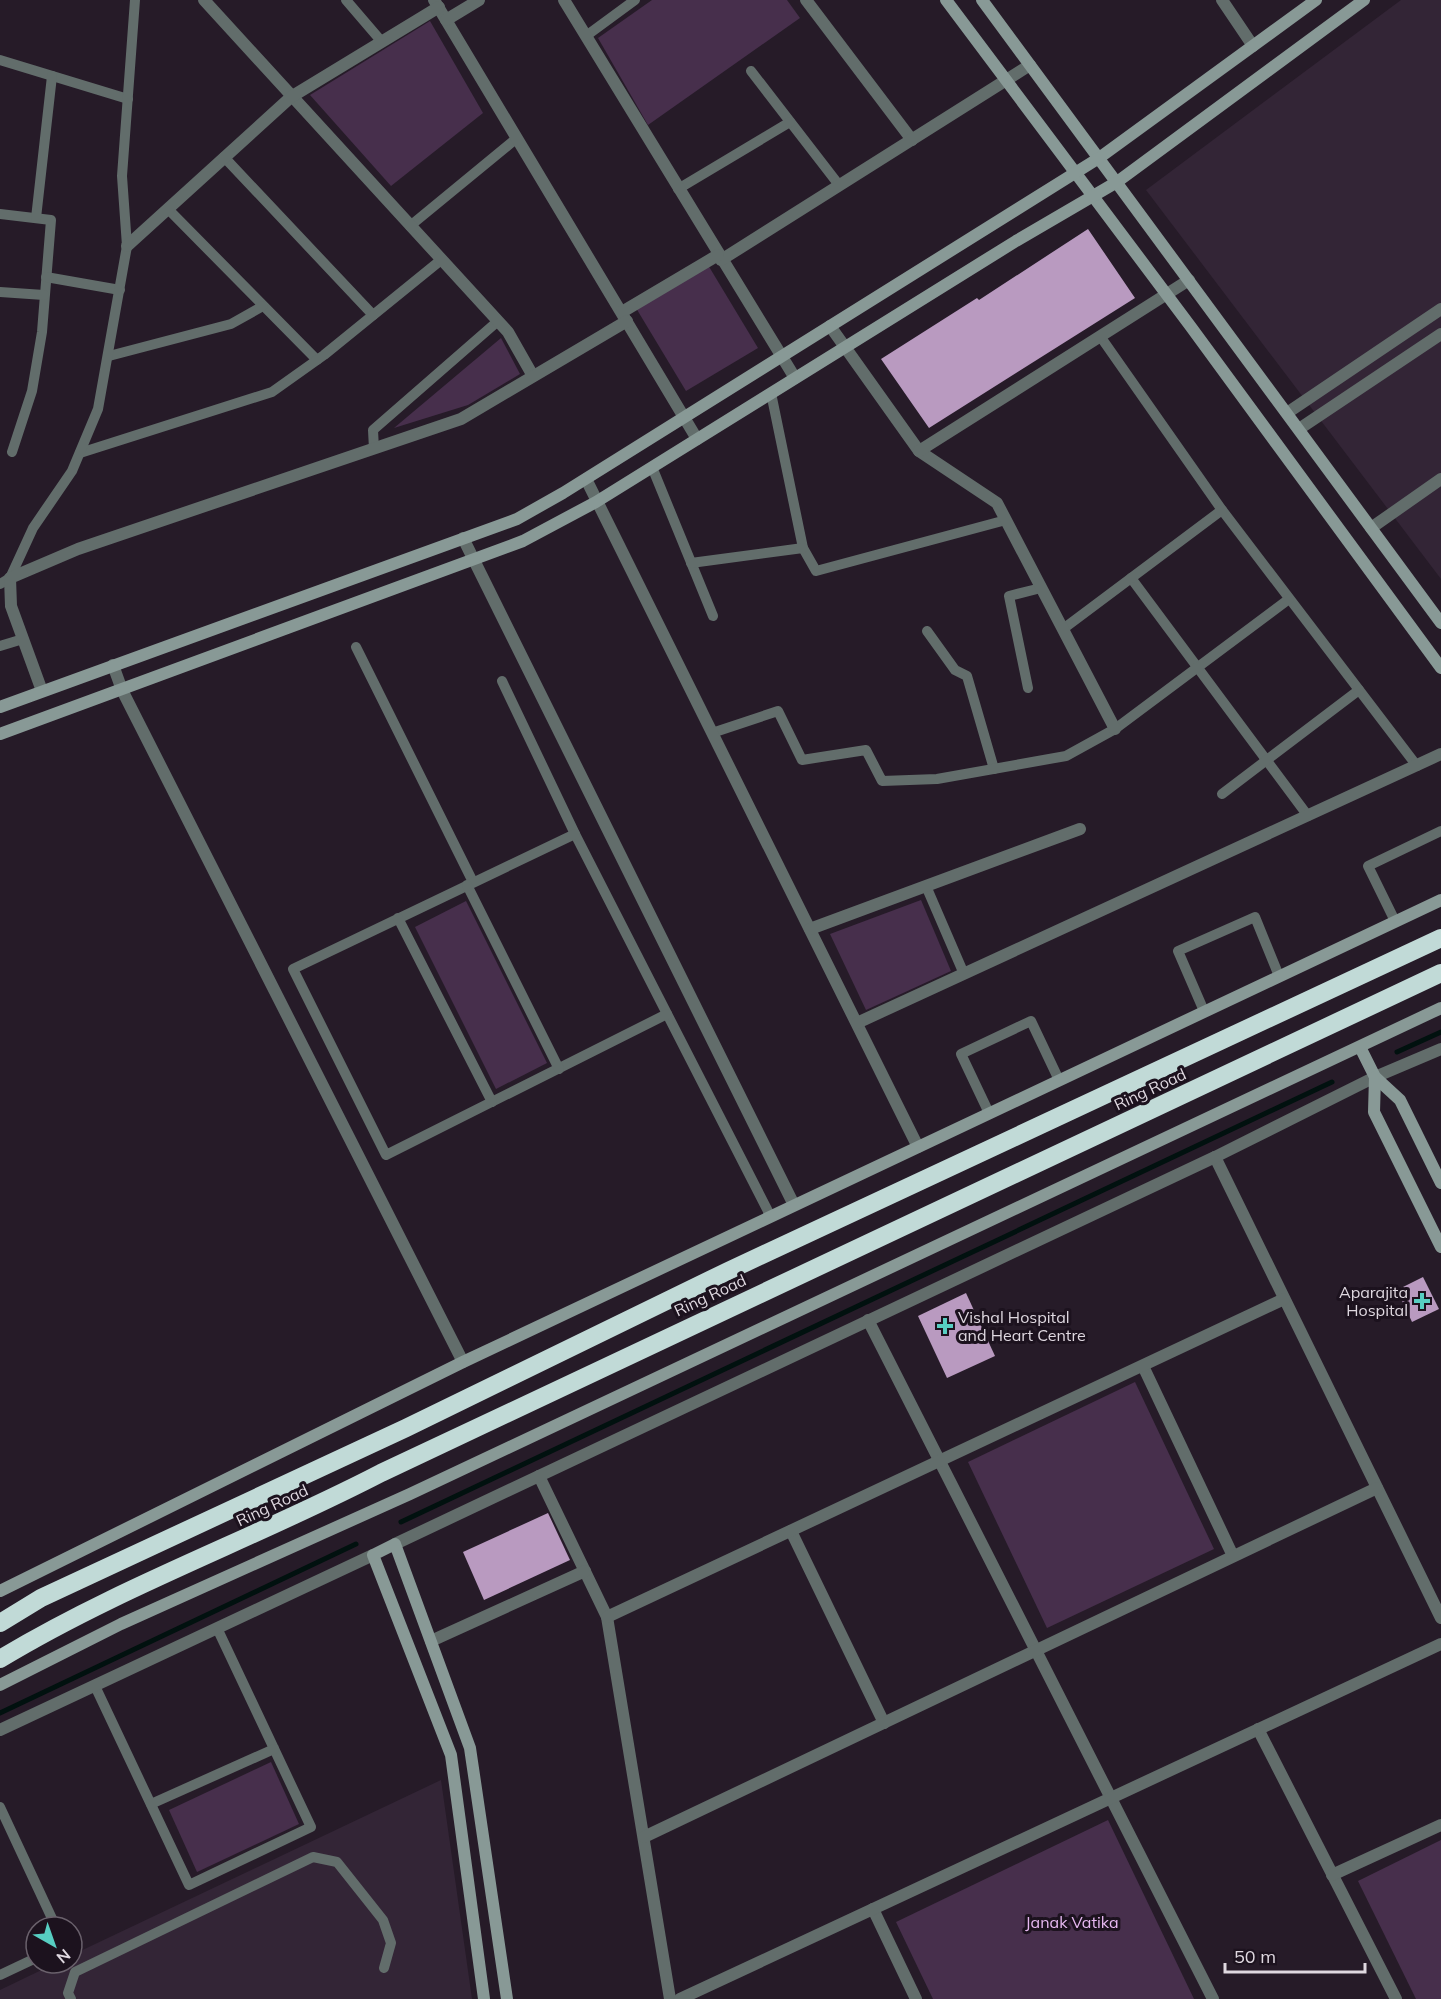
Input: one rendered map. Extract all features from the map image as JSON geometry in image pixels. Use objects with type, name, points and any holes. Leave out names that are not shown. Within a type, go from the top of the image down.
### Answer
[{"type":"highway","name":"Ring Road","points":[[0,1623],[52,1593],[406,1428],[728,1271],[1441,938]]},
{"type":"highway","name":"Ring Road","points":[[0,1659],[60,1623],[286,1522],[403,1462],[1441,974]]},
{"type":"street","points":[[204,0],[508,332],[533,376]]},
{"type":"street","points":[[446,20],[479,0]]},
{"type":"street","points":[[564,0],[719,258],[795,378]]},
{"type":"street","points":[[806,0],[912,140]]},
{"type":"street","points":[[946,0],[1441,668]]},
{"type":"street","points":[[982,0],[1441,623]]},
{"type":"street","points":[[1222,0],[1253,46]]},
{"type":"street","points":[[0,707],[517,519],[586,479],[1099,158],[1316,0]]},
{"type":"street","points":[[0,734],[523,541],[596,502],[1117,182],[1364,0]]},
{"type":"street","points":[[127,246],[291,97],[382,42],[437,4],[698,439]]},
{"type":"street","points":[[42,691],[11,606],[5,581],[78,549],[461,419],[1030,66]]},
{"type":"street","points":[[919,451],[1189,280]]},
{"type":"street","points":[[1287,413],[1441,309]]},
{"type":"street","points":[[830,326],[919,451],[997,503],[1115,729]]},
{"type":"street","points":[[1299,429],[1441,334]]},
{"type":"street","points":[[586,479],[918,1147]]},
{"type":"street","points":[[1371,528],[1441,479]]},
{"type":"street","points":[[463,538],[794,1205]]},
{"type":"street","points":[[113,665],[122,690],[463,1362]]},
{"type":"street","points":[[857,1023],[1441,754]]},
{"type":"street","points":[[810,929],[1080,829]]},
{"type":"street","points":[[0,1591],[463,1362],[1441,900]]},
{"type":"street","points":[[0,1685],[121,1624],[410,1494],[1441,1008]]},
{"type":"street","points":[[1360,1047],[1375,1077],[1400,1100],[1441,1183]]},
{"type":"street","points":[[0,1730],[1215,1157],[1375,1077],[1441,1049]]},
{"type":"street","points":[[1375,1077],[1374,1112],[1441,1247]]},
{"type":"street","points":[[1215,1157],[1441,1618]]},
{"type":"street","points":[[607,1617],[1284,1299]]},
{"type":"street","points":[[868,1320],[1213,1999]]},
{"type":"street","points":[[1143,1366],[1233,1556]]},
{"type":"street","points":[[539,1476],[607,1617],[670,1999]]},
{"type":"street","points":[[644,1837],[1377,1488]]},
{"type":"street","points":[[791,1531],[884,1723]]},
{"type":"street","points":[[395,1544],[470,1748],[507,1999]]},
{"type":"street","points":[[373,1555],[451,1755],[484,1999]]},
{"type":"street","points":[[431,1641],[585,1571]]},
{"type":"street","points":[[680,1999],[1441,1644]]},
{"type":"street","points":[[1258,1729],[1396,1999]]},
{"type":"street","points":[[1332,1875],[1441,1825]]},
{"type":"street","points":[[873,1909],[916,1999]]},
{"type":"lane","points":[[5,581],[33,528],[72,471],[98,409],[127,246],[122,176],[135,0]]},
{"type":"lane","points":[[346,0],[382,42]]},
{"type":"lane","points":[[586,36],[635,0]]},
{"type":"lane","points":[[0,60],[128,99]]},
{"type":"lane","points":[[751,71],[839,185]]},
{"type":"lane","points":[[36,218],[52,76]]},
{"type":"lane","points":[[678,189],[790,122]]},
{"type":"lane","points":[[410,226],[517,138]]},
{"type":"lane","points":[[224,157],[373,315]]},
{"type":"lane","points":[[168,209],[317,360]]},
{"type":"lane","points":[[0,214],[51,220],[32,391],[12,452]]},
{"type":"lane","points":[[80,453],[272,392],[317,360],[441,260]]},
{"type":"lane","points":[[46,277],[120,290]]},
{"type":"lane","points":[[0,292],[44,295]]},
{"type":"lane","points":[[108,356],[231,324],[263,306]]},
{"type":"lane","points":[[374,449],[373,430],[498,321]]},
{"type":"lane","points":[[1100,336],[1222,510],[1417,766]]},
{"type":"lane","points":[[771,393],[803,548],[816,571],[1006,520]]},
{"type":"lane","points":[[652,467],[713,616]]},
{"type":"lane","points":[[1063,629],[1222,510]]},
{"type":"lane","points":[[691,563],[803,548]]},
{"type":"lane","points":[[1131,578],[1308,816]]},
{"type":"lane","points":[[1028,688],[1009,596],[1041,588]]},
{"type":"lane","points":[[712,733],[778,711],[802,760],[866,750],[882,781],[937,779],[1066,756],[1115,729],[1289,598]]},
{"type":"lane","points":[[927,631],[955,670],[967,676],[994,769]]},
{"type":"lane","points":[[0,646],[23,639]]},
{"type":"lane","points":[[356,647],[558,1069]]},
{"type":"lane","points":[[502,681],[575,834],[771,1216]]},
{"type":"lane","points":[[1222,795],[1359,690]]},
{"type":"lane","points":[[1395,921],[1368,866],[1441,831]]},
{"type":"lane","points":[[575,834],[293,969],[386,1155],[667,1014]]},
{"type":"lane","points":[[926,886],[964,974]]},
{"type":"lane","points":[[1204,1011],[1179,951],[1255,917],[1279,976]]},
{"type":"lane","points":[[398,918],[492,1102]]},
{"type":"lane","points":[[989,1113],[962,1054],[1021,1025],[1031,1021],[1059,1080]]},
{"type":"lane","points":[[94,1686],[189,1885],[311,1827],[217,1628]]},
{"type":"lane","points":[[151,1804],[274,1749]]},
{"type":"lane","points":[[0,1808],[4,1826],[50,1915]]},
{"type":"lane","points":[[71,1999],[68,1993],[75,1972],[313,1857],[337,1862],[383,1920],[391,1943],[384,1968]]},
{"type":"lane","points":[[0,1975],[24,1964]]},
{"type":"shaded area","points":[[1401,0],[1441,0],[1441,579],[1146,190]]},
{"type":"shaded area","points":[[441,1780],[472,1999],[0,1999],[0,1990],[31,1975],[84,1975],[84,1949]]},
{"type":"green space","points":[[652,0],[787,0],[800,18],[648,125],[598,38]]},
{"type":"green space","points":[[430,21],[483,113],[391,186],[310,95]]},
{"type":"green space","points":[[708,265],[758,348],[686,391],[636,308]]},
{"type":"green space","points":[[501,338],[520,374],[468,405],[394,428]]},
{"type":"green space","points":[[921,900],[951,971],[866,1010],[830,934]]},
{"type":"green space","points":[[466,901],[547,1063],[496,1089],[415,927]]},
{"type":"green space","points":[[1135,1382],[1214,1549],[1047,1628],[968,1462]]},
{"type":"green space","points":[[271,1762],[299,1824],[197,1872],[169,1810]]},
{"type":"green space","name":"Janak Vatika","points":[[1108,1820],[1194,1999],[933,1999],[896,1922]]},
{"type":"green space","points":[[1441,1840],[1441,1999],[1416,1999],[1358,1881]]},
{"type":"building","points":[[1088,229],[1135,298],[929,428],[881,359],[977,298],[979,300]]},
{"type":"building","points":[[1423,1277],[1439,1309],[1412,1322],[1397,1290]]},
{"type":"building","points":[[966,1293],[995,1356],[947,1378],[918,1316]]},
{"type":"building","points":[[548,1513],[570,1560],[484,1600],[463,1552]]},
{"type":"waterway","points":[[1397,1052],[1441,1032]]},
{"type":"waterway","points":[[401,1522],[1332,1082]]},
{"type":"waterway","points":[[0,1713],[356,1544]]},
{"type":"place","name":"Aparajita Hospital","points":[[1422,1301]]},
{"type":"place","name":"Vishal Hospital and Heart Centre","points":[[945,1326]]}]
